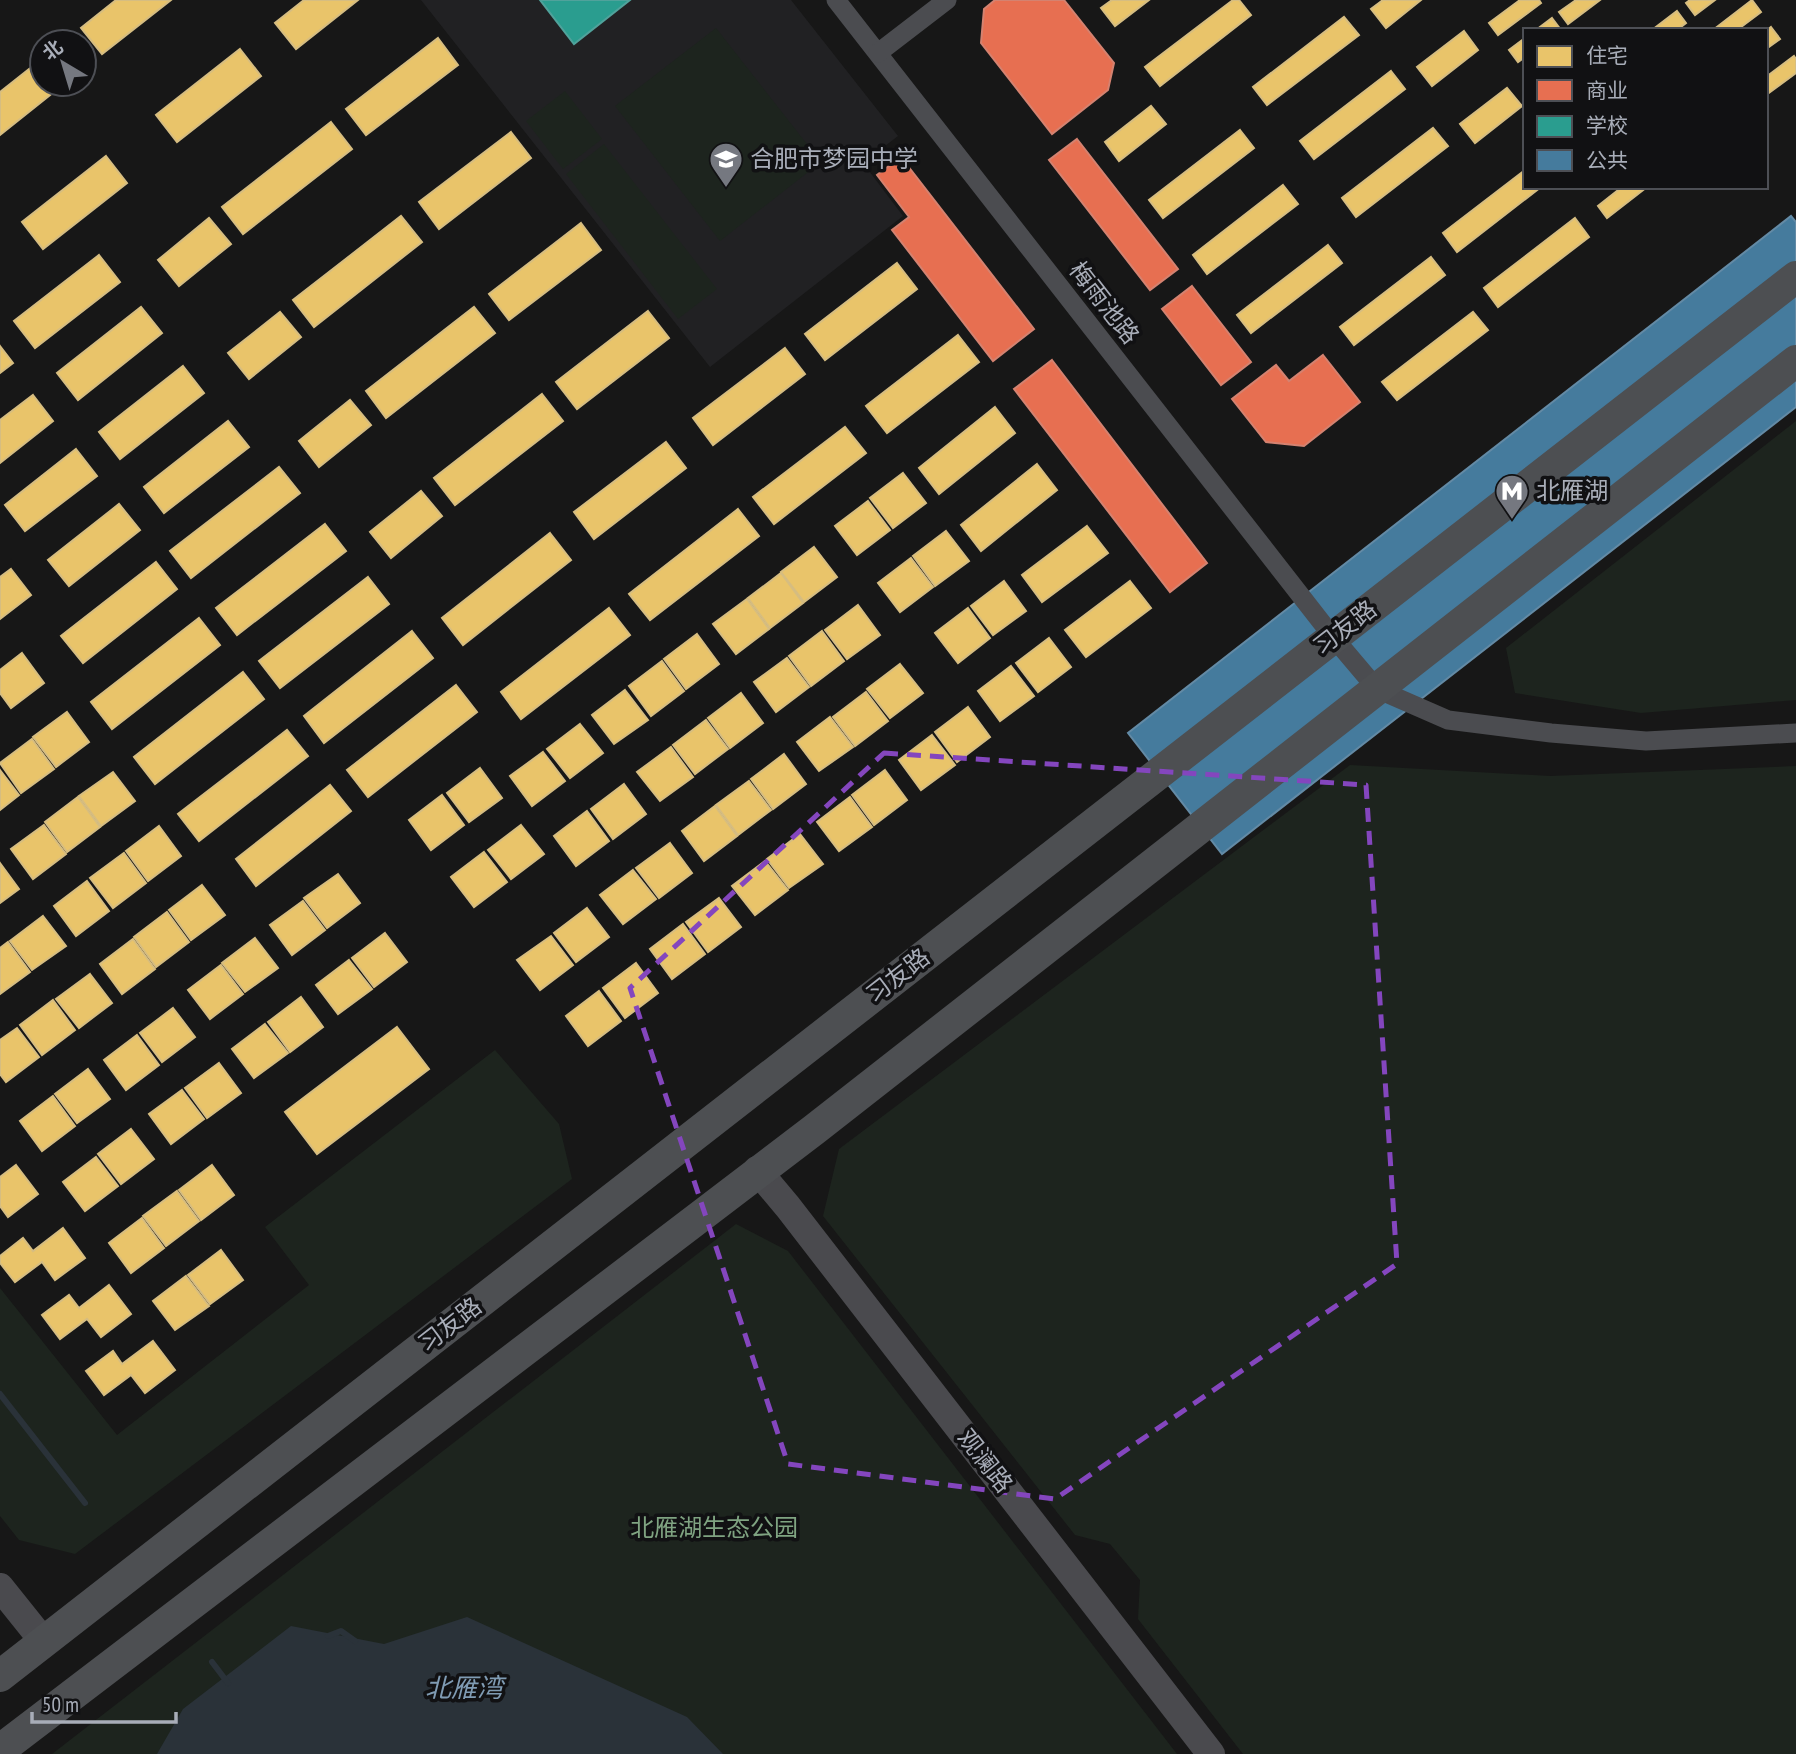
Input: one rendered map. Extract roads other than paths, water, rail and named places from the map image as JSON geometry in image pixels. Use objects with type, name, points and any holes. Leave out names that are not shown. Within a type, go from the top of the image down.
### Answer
[{"type":"main road","name":"习友路","points":[[0,1676],[1796,277]]},
{"type":"main road","points":[[0,1750],[757,1170],[815,1129],[1796,361]]},
{"type":"street","name":"梅雨池路","points":[[836,0],[1333,637],[1377,689]]},
{"type":"street","points":[[877,53],[947,0]]},
{"type":"street","points":[[1377,689],[1448,719],[1551,733],[1646,741],[1796,733]]},
{"type":"street","name":"观澜路","points":[[757,1170],[1211,1754]]},
{"type":"street","points":[[0,1587],[44,1642]]},
{"type":"water","name":"北雁湾","points":[[467,1617],[687,1717],[723,1754],[157,1754],[183,1709],[291,1626],[384,1644]]},
{"type":"waterway","points":[[0,1394],[85,1503]]},
{"type":"waterway","points":[[328,1636],[341,1631],[355,1641]]},
{"type":"waterway","points":[[212,1662],[228,1683]]},
{"type":"place","name":"合肥市梦园中学","points":[[726,189]]},
{"type":"place","name":"北雁湖","points":[[1512,521]]},
{"type":"park label","name":"北雁湖生态公园","points":[[714,1528]]}]
